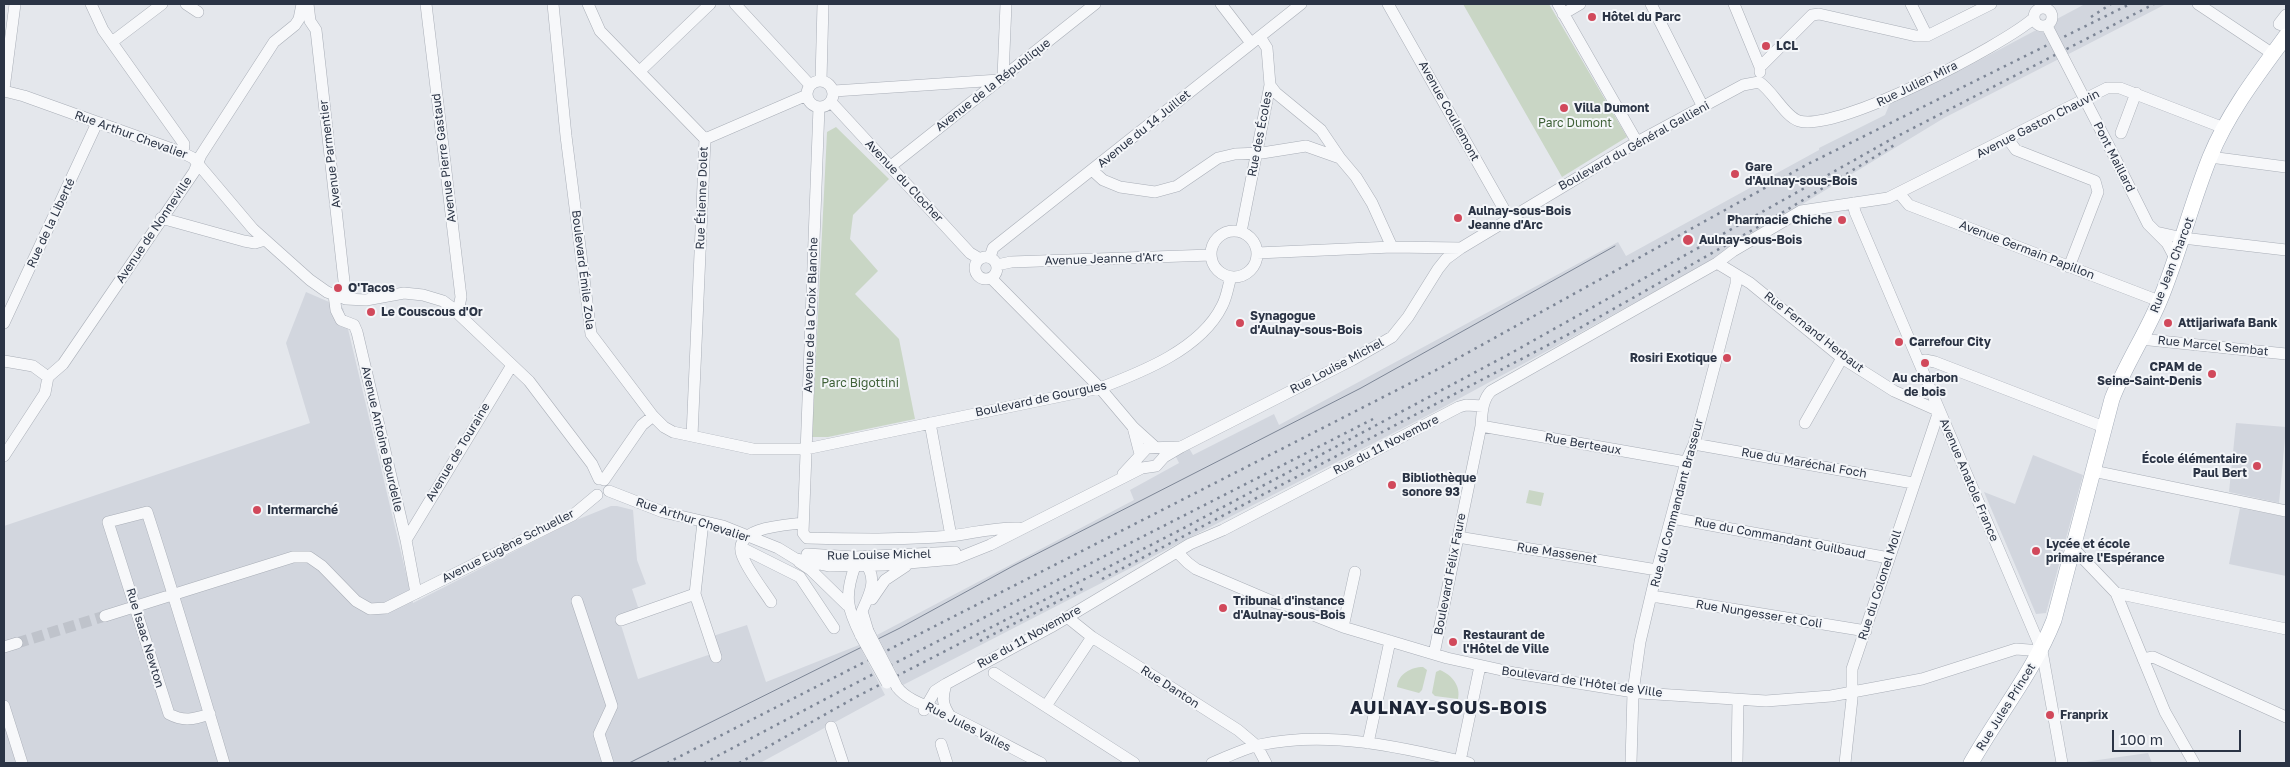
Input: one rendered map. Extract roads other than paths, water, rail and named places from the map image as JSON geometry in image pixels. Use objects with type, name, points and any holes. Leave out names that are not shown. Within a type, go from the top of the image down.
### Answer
[{"type":"main road","name":"Rue Jean Charcot","points":[[2042,651],[2054,620],[2104,427],[2120,378],[2159,302],[2176,260],[2210,157],[2224,128],[2245,92],[2286,36]]},
{"type":"main road","name":"Rue Jules Princet","points":[[1972,763],[1995,722],[2042,651]]},
{"type":"street","points":[[4,90],[15,4]]},
{"type":"street","points":[[91,4],[103,30],[184,144],[183,152]]},
{"type":"street","points":[[112,42],[162,4]]},
{"type":"street","points":[[186,4],[198,12]]},
{"type":"street","points":[[302,4],[305,20]]},
{"type":"street","points":[[305,20],[308,4]]},
{"type":"street","name":"Avenue Pierre Gastaud","points":[[426,4],[461,297],[458,312]]},
{"type":"street","name":"Boulevard Émile Zola","points":[[553,4],[566,136],[591,334],[653,416],[664,427],[673,432],[753,449],[806,449]]},
{"type":"street","name":"Rue Étienne Dolet","points":[[588,4],[600,31],[705,140],[692,436]]},
{"type":"street","points":[[640,71],[710,4]]},
{"type":"street","points":[[735,4],[813,87]]},
{"type":"street","points":[[823,4],[811,103],[819,107],[832,96],[1001,79],[1006,4]]},
{"type":"street","name":"Avenue de la République","points":[[891,166],[1095,4]]},
{"type":"street","name":"Rue des Écoles","points":[[1221,4],[1256,40],[1267,48],[1270,85],[1241,232]]},
{"type":"street","name":"Avenue du 14 Juillet","points":[[989,261],[994,248],[1301,4]]},
{"type":"street","name":"Avenue Coullemont","points":[[1388,4],[1509,218]]},
{"type":"street","points":[[1580,4],[1560,9],[1637,142]]},
{"type":"street","points":[[1651,4],[1703,107]]},
{"type":"street","points":[[1734,4],[1760,67],[1759,82]]},
{"type":"street","points":[[1910,4],[1927,36]]},
{"type":"street","points":[[1760,67],[1812,15],[1819,14],[1916,36],[1927,36],[1991,4]]},
{"type":"street","points":[[2198,4],[2273,54]]},
{"type":"street","name":"Pont Maillard","points":[[2034,18],[2037,10],[2049,6],[2052,17],[2048,28],[2148,224],[2168,243],[2176,260]]},
{"type":"street","points":[[2286,15],[2279,24],[2286,27]]},
{"type":"street","points":[[2034,18],[2038,25],[2048,28]]},
{"type":"street","name":"Rue Julien Mira","points":[[1759,82],[1768,88],[1791,118],[1798,121],[1812,122],[1877,104],[1913,88],[1986,49],[2034,18]]},
{"type":"street","name":"Avenue de Nonneville","points":[[4,456],[45,393],[48,377],[63,364],[194,172],[197,162],[274,42],[295,25],[305,20]]},
{"type":"street","name":"Avenue Parmentier","points":[[305,20],[316,30],[346,299]]},
{"type":"street","name":"Boulevard du Général Gallieni","points":[[1460,248],[1637,142],[1743,85],[1759,82]]},
{"type":"street","name":"Avenue du Clocher","points":[[813,87],[829,83],[832,96],[891,166],[970,253],[989,261]]},
{"type":"street","points":[[1270,85],[1276,93],[1321,130],[1356,177],[1372,203],[1392,247]]},
{"type":"street","points":[[705,140],[813,87]]},
{"type":"street","name":"Avenue Gaston Chauvin","points":[[1853,203],[1883,199],[1899,193],[2107,88],[2116,87],[2136,93],[2224,128]]},
{"type":"street","name":"Rue Arthur Chevalier","points":[[4,90],[183,152],[197,162],[242,217],[265,240],[316,285],[334,295],[346,299],[366,300],[404,294],[423,295],[443,301],[458,312],[529,381],[566,427],[602,480]]},
{"type":"street","points":[[2121,132],[2136,93]]},
{"type":"street","name":"Avenue de la Croix Blanche","points":[[803,524],[819,107]]},
{"type":"street","name":"Rue de la Liberté","points":[[4,323],[97,123]]},
{"type":"street","points":[[2008,139],[2016,150],[2095,181],[2098,192],[2069,267]]},
{"type":"street","points":[[1092,170],[1103,180],[1120,187],[1155,192],[1177,186],[1218,158],[1235,154],[1306,146],[1340,158]]},
{"type":"street","points":[[2210,157],[2286,167]]},
{"type":"street","name":"Avenue Germain Papillon","points":[[1899,193],[1909,205],[2159,302]]},
{"type":"street","points":[[1483,406],[1486,396],[1491,391],[1717,263],[1733,251],[1801,211],[1853,203]]},
{"type":"street","name":"Avenue Anatole France","points":[[1853,203],[1939,411],[2042,651],[2062,763]]},
{"type":"street","points":[[161,218],[244,241],[256,242],[265,240]]},
{"type":"street","points":[[1227,232],[1241,232],[1253,240],[1257,253],[1252,268],[1239,276],[1231,277],[1215,267],[1211,255],[1212,247],[1220,235],[1227,232]]},
{"type":"street","points":[[2156,232],[2183,238],[2286,250]]},
{"type":"street","points":[[1257,253],[1392,247],[1460,248]]},
{"type":"street","name":"Rue Louise Michel","points":[[778,548],[815,556],[910,564],[955,559],[990,544],[1116,480],[1140,460],[1145,449],[1160,450],[1181,447],[1352,360],[1392,336],[1408,317],[1441,265],[1460,248]]},
{"type":"street","name":"Avenue Jeanne d'Arc","points":[[989,261],[1011,262],[1211,255]]},
{"type":"street","points":[[989,261],[996,272],[991,278],[984,279],[976,272],[976,265],[989,261]]},
{"type":"street","name":"Rue Fernand Herbaut","points":[[1717,263],[1750,283],[1842,358],[1894,391],[1939,411]]},
{"type":"street","name":"Rue du Commandant Brasseur","points":[[1631,763],[1632,692],[1640,642],[1657,570],[1686,462],[1694,444],[1736,284],[1736,276]]},
{"type":"street","name":"Boulevard de Gourgues","points":[[806,449],[1100,388],[1123,380],[1193,342],[1209,327],[1223,306],[1231,277]]},
{"type":"street","points":[[991,278],[1100,388],[1133,428],[1160,450]]},
{"type":"street","name":"Avenue Antoine Bourdelle","points":[[334,295],[336,310],[341,320],[354,325],[357,332],[406,540],[416,593]]},
{"type":"street","name":"Rue Marcel Sembat","points":[[2140,339],[2286,354]]},
{"type":"street","points":[[1805,423],[1842,358]]},
{"type":"street","points":[[1919,362],[1925,360],[1935,362],[2104,427]]},
{"type":"street","points":[[4,361],[34,366],[48,377]]},
{"type":"street","name":"Avenue de Touraine","points":[[406,540],[512,365]]},
{"type":"street","name":"Rue du 11 Novembre","points":[[925,708],[934,692],[946,684],[1067,617],[1177,552],[1460,407],[1466,405],[1483,406]]},
{"type":"street","name":"Boulevard Félix Faure","points":[[1434,654],[1481,426],[1483,406]]},
{"type":"street","name":"Rue du Colonel Moll","points":[[1845,763],[1852,693],[1852,669],[1913,483],[1939,411]]},
{"type":"street","points":[[602,480],[608,483],[609,491],[605,495],[597,495],[592,486],[602,480],[642,425],[653,416]]},
{"type":"street","points":[[930,422],[951,536]]},
{"type":"street","name":"Rue Berteaux","points":[[1481,426],[1686,462]]},
{"type":"street","points":[[1133,428],[1140,460]]},
{"type":"street","name":"Rue du Maréchal Foch","points":[[1694,444],[1913,483]]},
{"type":"street","name":"Rue Louise Michel","points":[[1140,460],[1156,466],[1160,450]]},
{"type":"street","points":[[2093,470],[2286,511]]},
{"type":"street","name":"Rue Arthur Chevalier","points":[[609,491],[662,512],[723,526],[778,548]]},
{"type":"street","name":"Avenue Eugène Schueller","points":[[174,594],[293,557],[309,557],[322,566],[356,601],[370,610],[386,608],[573,515],[597,495]]},
{"type":"street","name":"Rue Isaac Newton","points":[[174,594],[147,512],[108,522],[168,714],[179,719],[191,720],[210,714]]},
{"type":"street","name":"Rue du Commandant Guilbaud","points":[[1672,518],[1889,558]]},
{"type":"street","points":[[703,522],[695,594],[716,657]]},
{"type":"street","points":[[771,602],[742,554],[742,548],[747,536],[776,526],[803,524]]},
{"type":"street","name":"Rue Louise Michel","points":[[803,524],[803,533],[807,538],[951,536],[999,527],[1018,529]]},
{"type":"street","name":"Rue Louise Michel","points":[[778,548],[796,559],[830,566],[954,552],[1018,529]]},
{"type":"street","name":"Rue Massenet","points":[[1458,537],[1657,570]]},
{"type":"street","points":[[742,548],[800,577],[834,628]]},
{"type":"street","points":[[2073,548],[2116,593],[2165,712],[2194,763]]},
{"type":"street","name":"Boulevard de l'Hôtel de Ville","points":[[1177,552],[1196,569],[1276,603],[1293,607],[1344,627],[1480,666],[1632,692],[1766,701],[1852,693],[1922,679],[2016,649],[2042,651]]},
{"type":"street","points":[[796,559],[811,570],[848,605],[865,634]]},
{"type":"street","points":[[848,605],[848,586],[863,561]]},
{"type":"street","points":[[863,561],[873,580],[870,593],[862,611],[865,634]]},
{"type":"street","points":[[862,619],[885,580],[910,564]]},
{"type":"street","points":[[1344,627],[1355,572]]},
{"type":"street","points":[[2116,593],[2286,629]]},
{"type":"street","points":[[105,616],[174,594],[224,763]]},
{"type":"street","points":[[621,620],[695,594]]},
{"type":"street","name":"Rue Nungesser et Coli","points":[[1652,596],[1866,631]]},
{"type":"street","points":[[577,601],[612,706],[599,734],[608,763]]},
{"type":"street","name":"Rue Danton","points":[[1067,617],[1092,637],[1238,730],[1257,746],[1266,763]]},
{"type":"street","name":"Rue Jules Valles","points":[[865,634],[901,700],[950,716],[1041,763]]},
{"type":"street","points":[[1046,706],[1092,637]]},
{"type":"street","points":[[1368,744],[1390,641]]},
{"type":"street","points":[[4,648],[17,643]]},
{"type":"street","points":[[2143,659],[2153,658],[2286,716]]},
{"type":"street","points":[[1212,763],[1257,746],[1309,740],[1340,740],[1465,762],[1480,666]]},
{"type":"street","points":[[994,673],[1134,763]]},
{"type":"street","points":[[946,684],[942,697],[943,706],[950,716]]},
{"type":"street","points":[[1737,763],[1738,700]]},
{"type":"street","points":[[4,706],[22,763]]},
{"type":"street","name":"Rue Jules Valles","points":[[925,708],[1030,763]]},
{"type":"street","points":[[832,727],[843,763]]},
{"type":"street","points":[[941,744],[948,763]]},
{"type":"tunnel","points":[[17,643],[105,616]]},
{"type":"tram line","points":[[629,763],[900,628],[1013,566],[1361,388],[1615,246]]},
{"type":"railway","points":[[2091,17],[2111,4]]},
{"type":"railway","points":[[667,763],[1442,367],[1808,164],[2130,4]]},
{"type":"railway","points":[[739,763],[856,697],[1182,529],[1513,352],[1890,140],[2154,4]]},
{"type":"railway","points":[[1102,579],[1571,333],[1765,223],[1896,144]]},
{"type":"railway","points":[[704,763],[856,683],[1373,419]]},
{"type":"railway","points":[[980,641],[1084,588]]},
{"type":"place","name":"Hôtel du Parc","points":[[1592,17]]},
{"type":"place","name":"LCL","points":[[1766,46]]},
{"type":"place","name":"Villa Dumont","points":[[1564,108]]},
{"type":"place","name":"Gare d'Aulnay-sous-Bois","points":[[1735,174]]},
{"type":"place","name":"Aulnay-sous-Bois Jeanne d'Arc","points":[[1458,218]]},
{"type":"place","name":"Pharmacie Chiche","points":[[1842,220]]},
{"type":"place","name":"Aulnay-sous-Bois","points":[[1688,240]]},
{"type":"place","name":"O'Tacos","points":[[338,288]]},
{"type":"place","name":"Le Couscous d'Or","points":[[371,312]]},
{"type":"place","name":"Synagogue d'Aulnay-sous-Bois","points":[[1240,323]]},
{"type":"place","name":"Attijariwafa Bank","points":[[2168,323]]},
{"type":"place","name":"Carrefour City","points":[[1899,342]]},
{"type":"place","name":"Rosiri Exotique","points":[[1727,358]]},
{"type":"place","name":"Au charbon de bois","points":[[1925,363]]},
{"type":"place","name":"CPAM de Seine-Saint-Denis","points":[[2212,374]]},
{"type":"place","name":"École élémentaire Paul Bert","points":[[2257,466]]},
{"type":"place","name":"Bibliothèque sonore 93","points":[[1392,485]]},
{"type":"place","name":"Intermarché","points":[[257,510]]},
{"type":"place","name":"Lycée et école primaire l'Espérance","points":[[2036,551]]},
{"type":"place","name":"Tribunal d'instance d'Aulnay-sous-Bois","points":[[1223,608]]},
{"type":"place","name":"Restaurant de l'Hôtel de Ville","points":[[1453,642]]},
{"type":"place","name":"Franprix","points":[[2050,715]]},
{"type":"district","name":"AULNAY-SOUS-BOIS","points":[[1449,708]]},
{"type":"park label","name":"Parc Dumont","points":[[1575,123]]},
{"type":"park label","name":"Parc Bigottini","points":[[860,383]]}]
